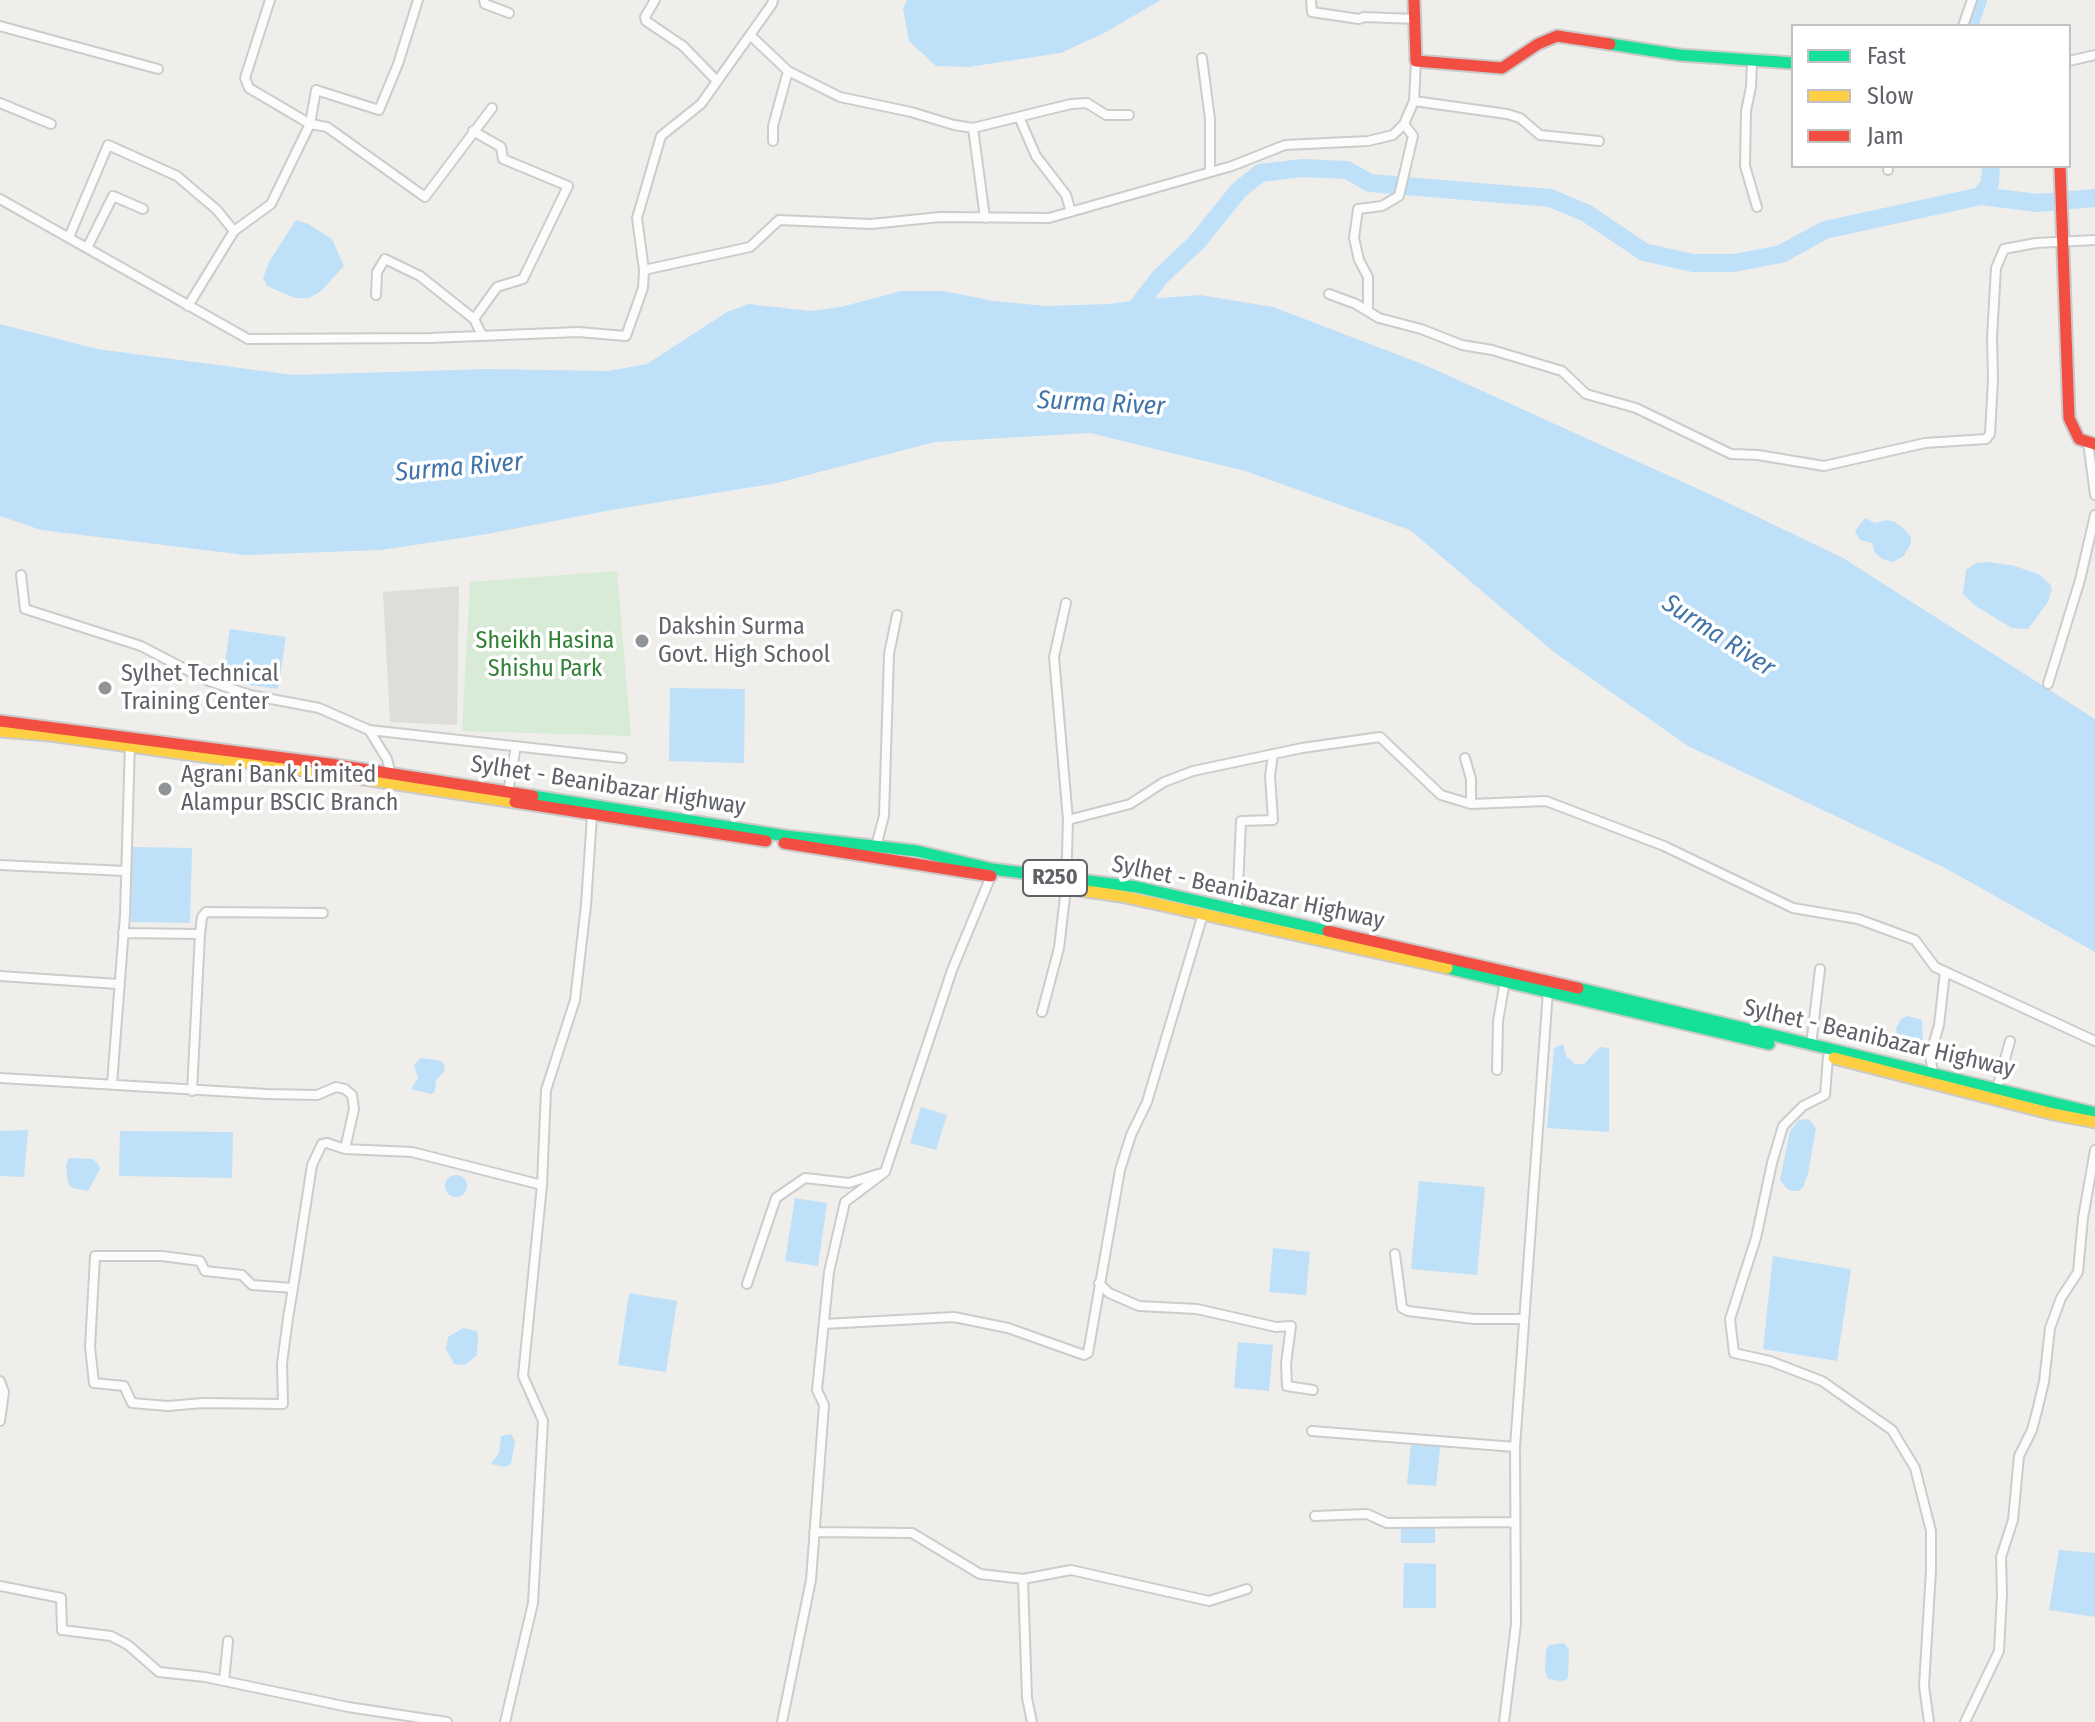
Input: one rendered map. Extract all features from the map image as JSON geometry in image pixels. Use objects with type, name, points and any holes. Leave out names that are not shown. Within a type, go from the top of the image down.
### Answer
[{"type":"main road","points":[[1414,0],[1416,61],[1502,68],[1538,44],[1557,36],[1680,55],[1791,63]]},
{"type":"main road","points":[[2060,170],[2069,418],[2079,439],[2092,443]]},
{"type":"main road","name":"Sylhet - Beanibazar Highway","points":[[0,721],[991,876],[1137,887],[1933,1072],[2095,1113]]},
{"type":"main road","name":"Sylhet - Beanibazar Highway","points":[[0,731],[51,731]]},
{"type":"main road","name":"Sylhet - Beanibazar Highway","points":[[390,780],[508,792],[786,836],[917,851],[1505,981],[2095,1122]]},
{"type":"street","points":[[270,0],[245,78],[249,88],[310,124],[327,127],[425,197],[492,108]]},
{"type":"street","points":[[188,306],[234,231],[271,204],[310,124],[316,90],[379,110],[398,64],[418,0]]},
{"type":"street","points":[[484,0],[485,4],[509,13]]},
{"type":"street","points":[[655,0],[645,17],[646,21],[683,46],[717,81]]},
{"type":"street","points":[[0,199],[248,339],[430,338],[578,332],[626,336],[643,288],[644,270],[637,218],[661,136],[701,104],[773,0]]},
{"type":"street","points":[[1311,0],[1312,12],[1359,19],[1416,19]]},
{"type":"street","points":[[1964,24],[1972,0]]},
{"type":"street","points":[[0,26],[158,69]]},
{"type":"street","points":[[750,35],[788,71],[840,97],[973,128],[1071,104],[1087,103],[1106,115],[1129,115]]},
{"type":"street","points":[[2071,61],[2095,55]]},
{"type":"street","points":[[1202,58],[1210,119],[1210,171]]},
{"type":"street","points":[[1752,60],[1746,111],[1745,166],[1757,207]]},
{"type":"street","points":[[644,270],[750,247],[779,220],[871,224],[940,217],[1049,218],[1232,166],[1285,145],[1368,141],[1393,135],[1404,124],[1414,101],[1416,61]]},
{"type":"street","points":[[773,141],[773,126],[788,71]]},
{"type":"street","points":[[1414,101],[1507,114],[1520,118],[1540,135],[1599,141]]},
{"type":"street","points":[[0,103],[51,124]]},
{"type":"street","points":[[1019,117],[1036,156],[1066,195],[1071,212]]},
{"type":"street","points":[[1368,311],[1368,277],[1359,260],[1354,238],[1358,209],[1382,206],[1399,196],[1413,136],[1404,124]]},
{"type":"street","points":[[973,128],[985,218]]},
{"type":"street","points":[[473,131],[501,147],[503,159],[568,186],[523,279],[497,287],[474,319]]},
{"type":"street","points":[[69,237],[108,145],[177,176],[217,210],[234,231]]},
{"type":"street","points":[[87,248],[113,196],[143,209]]},
{"type":"street","points":[[1329,294],[1379,318],[1421,329],[1462,345],[1492,350],[1562,371],[1586,394],[1636,408],[1731,454],[1758,455],[1824,466],[1925,443],[1986,439],[1990,434],[1996,268],[2004,249],[2095,240]]},
{"type":"street","points":[[376,295],[377,272],[385,259],[402,265],[474,319],[482,335]]},
{"type":"street","points":[[2092,443],[2095,495]]},
{"type":"street","points":[[2048,684],[2080,580],[2095,515]]},
{"type":"street","points":[[21,575],[25,609],[141,646],[206,680],[250,695],[319,708],[369,730],[622,758]]},
{"type":"street","points":[[1042,1012],[1059,948],[1066,884],[1068,820],[1054,657],[1066,603]]},
{"type":"street","points":[[876,846],[884,816],[889,654],[897,615]]},
{"type":"street","points":[[369,730],[387,759],[390,780]]},
{"type":"street","points":[[1068,820],[1130,804],[1164,782],[1193,771],[1273,754],[1380,737],[1441,795],[1471,804],[1546,801],[1664,846],[1793,908],[1858,919],[1915,940],[1935,967],[2095,1041]]},
{"type":"street","points":[[112,1084],[123,933],[130,742]]},
{"type":"street","points":[[508,792],[516,746]]},
{"type":"street","points":[[1223,918],[1237,909],[1241,821],[1273,820],[1270,776],[1273,754]]},
{"type":"street","points":[[1465,758],[1471,779],[1471,804]]},
{"type":"street","points":[[505,1722],[534,1589],[543,1421],[523,1376],[542,1185],[546,1090],[575,1000],[592,816]]},
{"type":"street","points":[[0,865],[125,871]]},
{"type":"street","points":[[782,1722],[811,1580],[824,1405],[817,1390],[829,1272],[845,1202],[885,1172],[952,970],[991,876]]},
{"type":"street","points":[[192,1091],[202,917],[206,912],[323,913]]},
{"type":"street","points":[[824,1324],[954,1317],[1008,1328],[1084,1355],[1090,1348],[1120,1170],[1131,1135],[1147,1102],[1203,914]]},
{"type":"street","points":[[123,933],[200,934]]},
{"type":"street","points":[[1811,1045],[1820,969]]},
{"type":"street","points":[[1933,1072],[1930,1056],[1939,1025],[1945,972]]},
{"type":"street","points":[[0,976],[118,984]]},
{"type":"street","points":[[1497,1070],[1498,1021],[1505,981]]},
{"type":"street","points":[[1504,1722],[1516,1624],[1515,1447],[1548,991]]},
{"type":"street","points":[[1997,1088],[2010,1041]]},
{"type":"street","points":[[1828,1057],[1825,1095],[1803,1106],[1783,1126],[1756,1238],[1730,1319],[1734,1353],[1770,1361],[1822,1381],[1892,1430],[1915,1468],[1931,1531],[1924,1686],[1929,1722]]},
{"type":"street","points":[[0,1078],[192,1091],[317,1095],[336,1087],[352,1095],[354,1109],[345,1149]]},
{"type":"street","points":[[293,1288],[252,1285],[242,1275],[205,1271],[200,1261],[162,1256],[95,1256],[90,1347],[94,1383],[124,1386],[132,1403],[168,1406],[283,1404],[282,1364],[293,1288],[312,1165],[322,1144],[345,1149],[412,1152],[542,1185]]},
{"type":"street","points":[[1965,1722],[1999,1651],[2001,1557],[2013,1520],[2019,1456],[2035,1418],[2044,1382],[2050,1328],[2061,1298],[2078,1272],[2083,1218],[2095,1150]]},
{"type":"street","points":[[747,1284],[776,1198],[805,1178],[849,1183],[885,1172]]},
{"type":"street","points":[[1395,1254],[1402,1308],[1474,1319],[1524,1319]]},
{"type":"street","points":[[1099,1283],[1109,1293],[1139,1306],[1197,1309],[1276,1327],[1291,1326],[1286,1364],[1287,1386],[1313,1390]]},
{"type":"street","points":[[0,1381],[4,1392],[0,1421]]},
{"type":"street","points":[[1312,1431],[1515,1447]]},
{"type":"street","points":[[1315,1516],[1367,1514],[1387,1523],[1515,1522]]},
{"type":"street","points":[[814,1532],[912,1533],[980,1574],[1023,1579],[1071,1570],[1209,1601],[1247,1589]]},
{"type":"street","points":[[1023,1579],[1027,1698],[1032,1722]]},
{"type":"street","points":[[0,1586],[61,1598],[62,1630],[111,1636],[128,1645],[159,1672],[447,1722]]},
{"type":"street","points":[[224,1681],[228,1641]]},
{"type":"shaded area","points":[[459,586],[457,725],[390,722],[383,592]]},
{"type":"green space","name":"Sheikh Hasina Shishu Park","points":[[617,571],[631,736],[462,731],[470,582]]},
{"type":"water","points":[[907,0],[1161,0],[1106,32],[1061,53],[968,67],[936,66],[909,41],[903,8]]},
{"type":"water","points":[[296,220],[332,239],[344,266],[320,292],[309,298],[295,298],[267,286],[263,278],[269,262]]},
{"type":"water","name":"Surma River","points":[[901,291],[943,291],[994,301],[1046,306],[1109,304],[1200,295],[1273,307],[1425,365],[1843,558],[2095,719],[2095,952],[1945,868],[1688,746],[1555,653],[1410,530],[1245,471],[1090,433],[935,442],[777,483],[381,550],[245,555],[41,530],[0,516],[0,324],[97,349],[293,375],[488,369],[608,371],[647,364],[727,312],[749,304],[810,311],[841,307]]},
{"type":"water","points":[[1865,518],[1875,523],[1895,522],[1904,529],[1911,537],[1911,543],[1904,556],[1893,562],[1882,559],[1875,553],[1872,543],[1860,540],[1855,531]]},
{"type":"water","points":[[1976,563],[2015,566],[2038,574],[2050,584],[2052,589],[2048,602],[2028,629],[2012,628],[1977,607],[1963,594],[1966,570]]},
{"type":"water","points":[[230,629],[286,637],[278,689],[222,681]]},
{"type":"water","points":[[670,688],[745,689],[744,763],[669,761]]},
{"type":"water","points":[[132,847],[192,848],[190,923],[131,922]]},
{"type":"water","points":[[1908,1016],[1922,1020],[1923,1042],[1918,1048],[1903,1050],[1898,1045],[1896,1028],[1901,1019]]},
{"type":"water","points":[[1563,1044],[1566,1056],[1575,1064],[1584,1064],[1600,1047],[1609,1048],[1609,1132],[1547,1128],[1554,1048]]},
{"type":"water","points":[[421,1058],[442,1061],[445,1066],[444,1072],[436,1080],[435,1092],[431,1094],[411,1089],[418,1078],[414,1065]]},
{"type":"water","points":[[921,1107],[947,1115],[936,1150],[910,1143]]},
{"type":"water","points":[[1809,1119],[1816,1128],[1808,1174],[1803,1187],[1793,1191],[1780,1180],[1790,1131],[1799,1120]]},
{"type":"water","points":[[28,1130],[24,1177],[0,1176],[0,1131]]},
{"type":"water","points":[[120,1131],[233,1132],[232,1178],[119,1176]]},
{"type":"water","points":[[69,1158],[93,1159],[99,1165],[100,1169],[88,1191],[72,1188],[68,1183],[66,1165]]},
{"type":"water","points":[[452,1175],[460,1175],[467,1186],[460,1197],[452,1197],[445,1190],[445,1182]]},
{"type":"water","points":[[1419,1181],[1485,1187],[1477,1275],[1411,1269]]},
{"type":"water","points":[[795,1198],[827,1203],[818,1266],[785,1261]]},
{"type":"water","points":[[1273,1248],[1310,1252],[1306,1295],[1269,1292]]},
{"type":"water","points":[[1773,1256],[1851,1269],[1837,1361],[1763,1349]]},
{"type":"water","points":[[629,1293],[677,1301],[666,1372],[618,1365]]},
{"type":"water","points":[[463,1328],[477,1331],[477,1355],[465,1365],[454,1364],[446,1349],[448,1337]]},
{"type":"water","points":[[1238,1342],[1273,1345],[1269,1391],[1234,1388]]},
{"type":"water","points":[[511,1434],[515,1441],[511,1464],[505,1467],[491,1464],[499,1453],[501,1436]]},
{"type":"water","points":[[1411,1444],[1440,1447],[1436,1486],[1407,1484]]},
{"type":"water","points":[[1401,1526],[1435,1527],[1435,1543],[1401,1543]]},
{"type":"water","points":[[2059,1550],[2095,1553],[2095,1617],[2049,1610]]},
{"type":"water","points":[[1404,1563],[1436,1564],[1436,1608],[1403,1608]]},
{"type":"water","points":[[1564,1643],[1569,1650],[1568,1677],[1560,1681],[1548,1679],[1545,1671],[1546,1650],[1549,1645]]},
{"type":"waterway","points":[[1970,24],[1978,0]]},
{"type":"waterway","points":[[1129,317],[1160,277],[1197,242],[1238,191],[1260,173],[1303,168],[1347,170],[1370,183],[1550,198],[1586,213],[1644,252],[1693,263],[1734,263],[1781,254],[1825,230],[1981,196],[1990,183],[1991,168]]},
{"type":"waterway","points":[[1981,196],[2038,203],[2095,198]]},
{"type":"traffic: fast","points":[[1610,44],[1680,55],[1791,63]]},
{"type":"traffic: fast","points":[[533,796],[786,836],[917,851],[992,869],[1137,887],[1328,931]]},
{"type":"traffic: fast","points":[[1447,968],[1769,1044]]},
{"type":"traffic: fast","points":[[1578,988],[2095,1113]]},
{"type":"traffic: slow","points":[[0,731],[50,735],[515,802]]},
{"type":"traffic: slow","points":[[1065,888],[1121,896],[1447,968]]},
{"type":"traffic: slow","points":[[1834,1058],[2095,1122]]},
{"type":"traffic: jam","points":[[1414,0],[1416,61],[1502,68],[1538,44],[1557,36],[1610,44]]},
{"type":"traffic: jam","points":[[2060,168],[2069,418],[2079,439],[2095,444]]},
{"type":"traffic: jam","points":[[0,721],[330,764],[533,796]]},
{"type":"traffic: jam","points":[[515,802],[766,841]]},
{"type":"traffic: jam","points":[[784,843],[991,876]]},
{"type":"traffic: jam","points":[[1328,931],[1578,988]]},
{"type":"place","name":"Dakshin Surma Govt. High School","points":[[642,641]]},
{"type":"place","name":"Sylhet Technical Training Center","points":[[105,688]]},
{"type":"place","name":"Agrani Bank Limited Alampur BSCIC Branch","points":[[165,789]]}]
